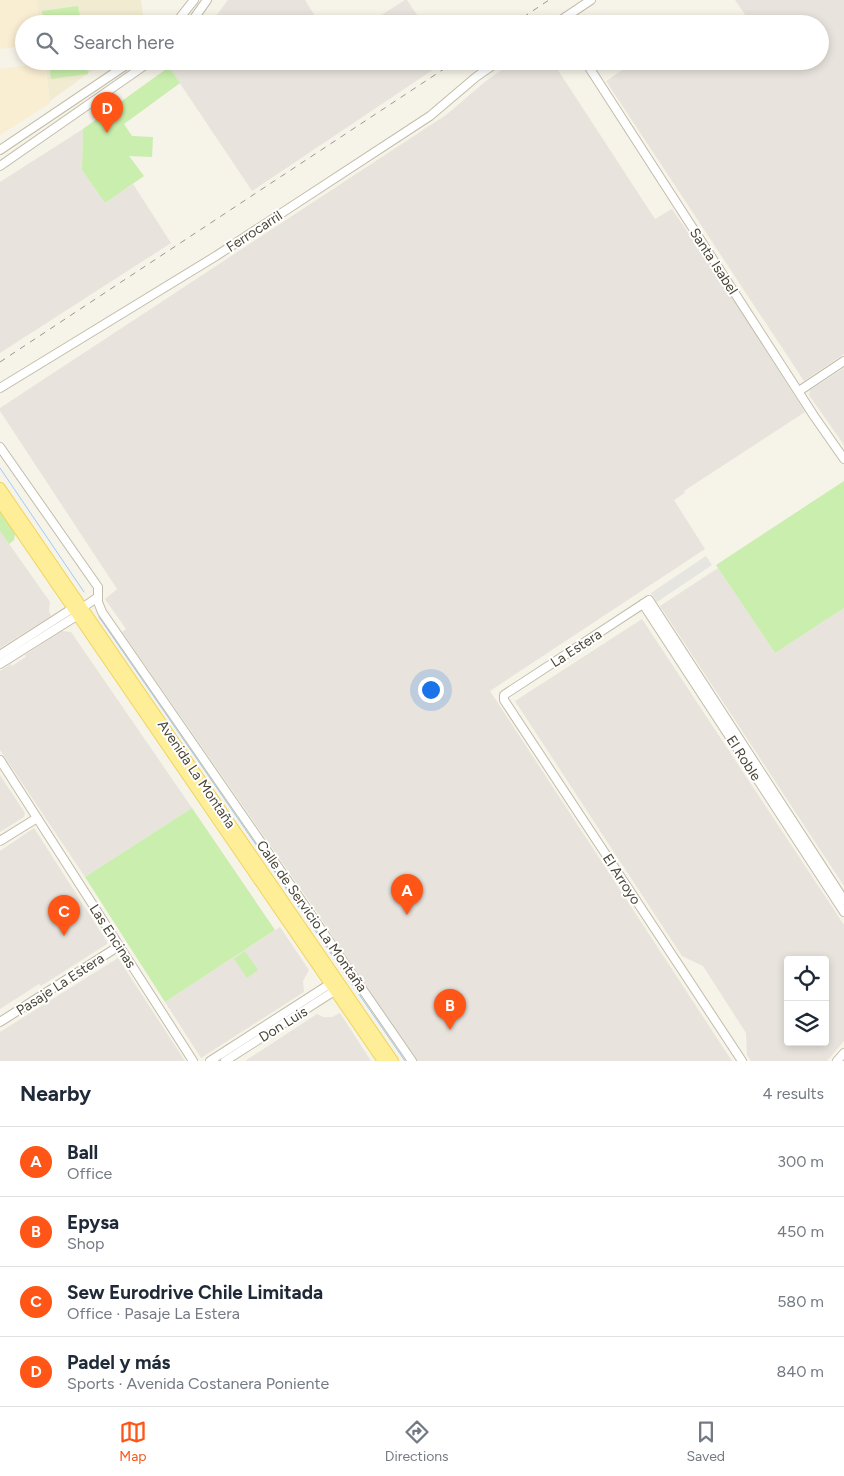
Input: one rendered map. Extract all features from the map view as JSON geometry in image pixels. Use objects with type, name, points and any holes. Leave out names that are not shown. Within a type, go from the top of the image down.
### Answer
[{"type":"main road","name":"Avenida La Montaña","points":[[0,488],[78,610]]},
{"type":"main road","name":"Avenida La Montaña","points":[[0,502],[78,610],[363,1024],[393,1061]]},
{"type":"main road","name":"Avenida La Montaña","points":[[363,1024],[383,1061]]},
{"type":"street","points":[[183,15],[194,0]]},
{"type":"street","points":[[196,15],[207,0]]},
{"type":"street","points":[[569,15],[591,0]]},
{"type":"street","points":[[0,150],[119,70]]},
{"type":"street","points":[[0,166],[138,70]]},
{"type":"street","name":"Ferrocarril","points":[[0,388],[240,240],[430,116],[486,70]]},
{"type":"street","name":"Santa Isabel","points":[[591,70],[814,416],[844,459]]},
{"type":"street","points":[[799,391],[844,361]]},
{"type":"street","name":"Calle de Servicio La Montaña","points":[[0,447],[98,587],[99,606],[102,612],[412,1061]]},
{"type":"street","points":[[0,664],[98,597]]},
{"type":"street","name":"La Estera","points":[[504,697],[535,674],[646,602]]},
{"type":"street","name":"El Roble","points":[[646,602],[805,847],[844,912]]},
{"type":"street","points":[[0,656],[78,610]]},
{"type":"street","name":"El Arroyo","points":[[504,697],[742,1061]]},
{"type":"street","name":"Las Encinas","points":[[0,760],[193,1061]]},
{"type":"street","points":[[0,841],[37,818]]},
{"type":"street","name":"El Roble","points":[[805,847],[844,900]]},
{"type":"street","name":"Pasaje La Estera","points":[[0,1022],[119,946]]},
{"type":"street","points":[[210,1061],[336,985]]},
{"type":"street","name":"Don Luis","points":[[225,1061],[336,985]]},
{"type":"street","points":[[837,1061],[844,1053]]},
{"type":"shaded area","points":[[0,0],[37,0],[39,15],[15,15],[15,47],[0,49]]},
{"type":"shaded area","points":[[37,0],[141,0],[143,15],[39,15]]},
{"type":"shaded area","points":[[228,0],[305,0],[314,15],[217,15]]},
{"type":"shaded area","points":[[407,0],[417,15],[381,15]]},
{"type":"shaded area","points":[[735,0],[844,0],[844,354],[804,381],[606,81],[622,70],[829,70],[829,15],[745,15]]},
{"type":"shaded area","points":[[15,67],[15,70],[46,70],[50,103],[0,135],[0,69]]},
{"type":"shaded area","points":[[46,70],[93,70],[50,101]]},
{"type":"shaded area","points":[[171,70],[433,70],[252,191]]},
{"type":"shaded area","points":[[501,70],[558,70],[655,219],[672,209],[733,298],[805,412],[684,491],[685,493],[674,500],[705,549],[490,691],[732,1061],[415,1061],[318,914],[122,632],[126,629],[105,599],[117,589],[0,411],[0,408],[446,115]]},
{"type":"shaded area","points":[[83,129],[82,170],[105,203],[133,184],[171,243],[0,353],[0,182]]},
{"type":"shaded area","points":[[844,368],[844,445],[809,395],[810,390]]},
{"type":"shaded area","points":[[0,531],[50,602],[49,611],[51,616],[0,648]]},
{"type":"shaded area","points":[[706,556],[712,565],[657,602],[651,593]]},
{"type":"shaded area","points":[[718,568],[775,653],[844,608],[844,886],[660,606]]},
{"type":"shaded area","points":[[642,619],[844,925],[844,1041],[827,1061],[751,1061],[747,1055],[746,1033],[703,966],[682,956],[515,701]]},
{"type":"shaded area","points":[[62,631],[71,632],[192,808],[85,877],[0,750],[0,671],[26,657],[25,655]]},
{"type":"shaded area","points":[[0,775],[25,813],[24,817],[0,832]]},
{"type":"shaded area","points":[[34,828],[107,944],[41,986],[39,984],[0,1009],[0,851]]},
{"type":"shaded area","points":[[280,927],[309,970],[303,981],[304,992],[201,1058],[165,1002]]},
{"type":"shaded area","points":[[118,958],[185,1061],[0,1061],[0,1032]]},
{"type":"shaded area","points":[[340,1013],[371,1061],[245,1061],[317,1014],[323,1017],[332,1017]]},
{"type":"green space","points":[[78,6],[80,15],[43,15],[42,11]]},
{"type":"green space","points":[[50,70],[87,70],[88,74],[51,79]]},
{"type":"green space","points":[[165,70],[171,70],[180,83],[124,124],[132,136],[153,137],[152,157],[129,156],[144,176],[105,203],[82,170],[83,129]]},
{"type":"green space","points":[[844,481],[844,608],[775,653],[716,565]]},
{"type":"green space","points":[[0,511],[15,534],[14,540],[9,544],[0,531]]},
{"type":"green space","points":[[192,808],[275,930],[165,1002],[85,877]]},
{"type":"green space","points":[[245,951],[258,970],[247,978],[234,959]]},
{"type":"waterway","points":[[0,468],[84,592]]},
{"type":"waterway","points":[[99,617],[405,1061]]},
{"type":"railway","points":[[526,15],[549,0]]},
{"type":"railway","points":[[0,362],[442,70]]},
{"type":"place","name":"Padel y más","points":[[107,133]]},
{"type":"place","name":"Ball","points":[[407,915]]},
{"type":"place","name":"Sew Eurodrive Chile Limitada","points":[[64,936]]},
{"type":"place","name":"Epysa","points":[[450,1030]]}]
